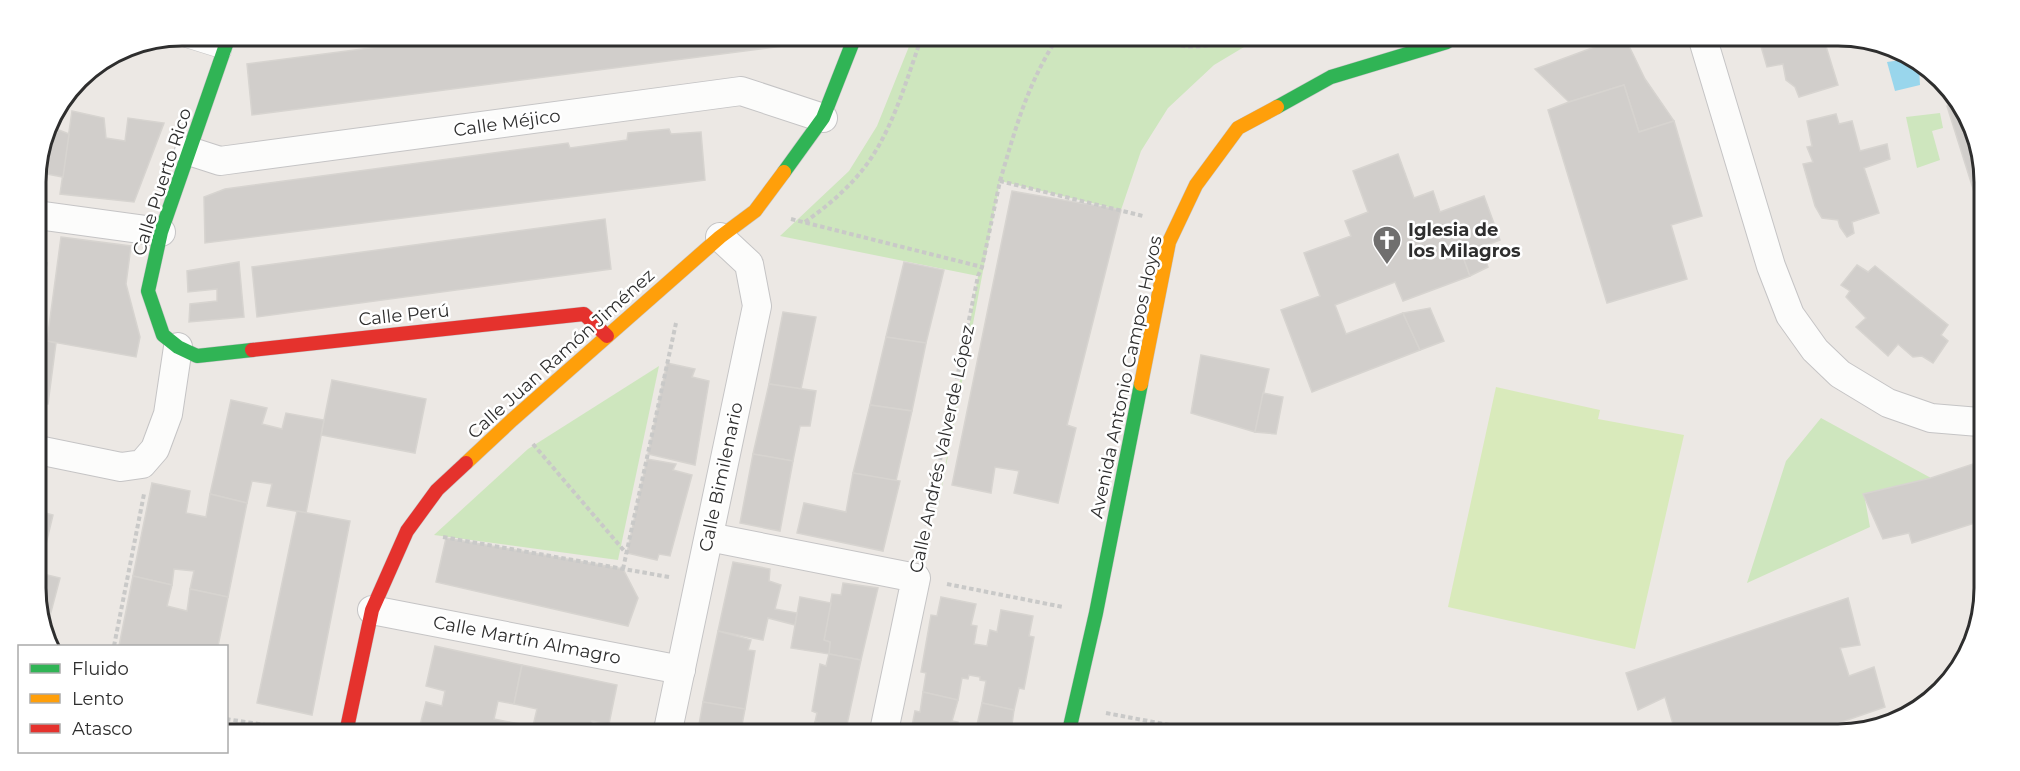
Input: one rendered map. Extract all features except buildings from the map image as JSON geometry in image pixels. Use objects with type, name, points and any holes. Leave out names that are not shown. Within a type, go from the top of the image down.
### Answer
[{"type":"street","name":"Calle Puerto Rico","points":[[187,352],[163,335],[148,291],[160,232],[226,46]]},
{"type":"street","name":"Calle Juan Ramón Jiménez","points":[[348,724],[372,610],[407,531],[437,490],[607,336],[720,237],[755,211],[823,118],[851,46]]},
{"type":"street","name":"Avenida Antonio Campos Hoyos","points":[[1070,724],[1096,613],[1169,242],[1196,185],[1238,128],[1331,77],[1434,46]]},
{"type":"street","points":[[1705,46],[1771,266],[1790,315],[1815,350],[1840,374],[1888,403],[1931,418],[1974,422]]},
{"type":"street","name":"Calle Méjico","points":[[189,151],[220,161],[741,92],[823,118]]},
{"type":"street","points":[[47,216],[160,232]]},
{"type":"street","name":"Calle Bimilenario","points":[[669,724],[756,306],[749,264],[720,237]]},
{"type":"street","name":"Calle Perú","points":[[187,352],[584,314],[607,336]]},
{"type":"street","points":[[46,452],[121,467],[142,464],[155,449],[187,352]]},
{"type":"street","points":[[709,537],[916,578]]},
{"type":"street","name":"Calle Andrés Valverde López","points":[[885,724],[916,578]]},
{"type":"street","name":"Calle Martín Almagro","points":[[372,610],[681,670]]},
{"type":"lane","points":[[205,46],[224,52]]},
{"type":"path","points":[[805,223],[826,207],[860,173],[876,149],[897,105],[918,46]]},
{"type":"path","name":"Calle Andrés Valverde López","points":[[916,578],[978,276],[982,267],[1000,181],[1023,105],[1040,65],[1052,46]]},
{"type":"path","points":[[1188,46],[1202,48],[1209,46]]},
{"type":"path","points":[[1000,181],[1177,225]]},
{"type":"path","points":[[755,211],[982,267]]},
{"type":"path","points":[[623,568],[677,320]]},
{"type":"path","points":[[512,420],[627,553]]},
{"type":"path","points":[[114,645],[143,497]]},
{"type":"path","points":[[407,531],[699,583]]},
{"type":"path","points":[[916,578],[1096,613]]},
{"type":"path","points":[[1074,707],[1164,724]]},
{"type":"path","points":[[228,718],[261,724]]},
{"type":"green space","points":[[909,46],[1246,46],[1214,65],[1168,108],[1141,151],[1121,210],[1000,181],[937,514],[978,276],[780,236],[849,171],[877,126]]},
{"type":"green space","points":[[1940,113],[1943,128],[1932,131],[1940,160],[1917,168],[1906,117]]},
{"type":"green space","points":[[659,366],[618,560],[434,535],[528,449]]},
{"type":"green space","points":[[1496,387],[1600,410],[1598,419],[1684,435],[1635,649],[1448,607]]},
{"type":"green space","points":[[1821,418],[1931,478],[1864,494],[1870,527],[1747,583],[1786,461]]},
{"type":"water","points":[[1899,60],[1913,69],[1919,74],[1920,85],[1895,91],[1887,62]]},
{"type":"traffic: fast","points":[[226,46],[161,232],[148,291],[163,335],[178,347],[197,356],[252,350]]},
{"type":"traffic: fast","points":[[784,172],[823,118],[851,46]]},
{"type":"traffic: fast","points":[[1277,107],[1331,77],[1434,46]]},
{"type":"traffic: fast","points":[[1071,724],[1096,613],[1141,384]]},
{"type":"traffic: slow","points":[[1141,384],[1169,242],[1196,185],[1238,128],[1277,107]]},
{"type":"traffic: slow","points":[[466,463],[720,237],[755,211],[784,172]]},
{"type":"traffic: jam","points":[[252,350],[584,314],[607,336]]},
{"type":"traffic: jam","points":[[348,724],[372,610],[407,531],[437,490],[466,463]]},
{"type":"place","name":"Iglesia de los Milagros","points":[[1387,266]]}]
